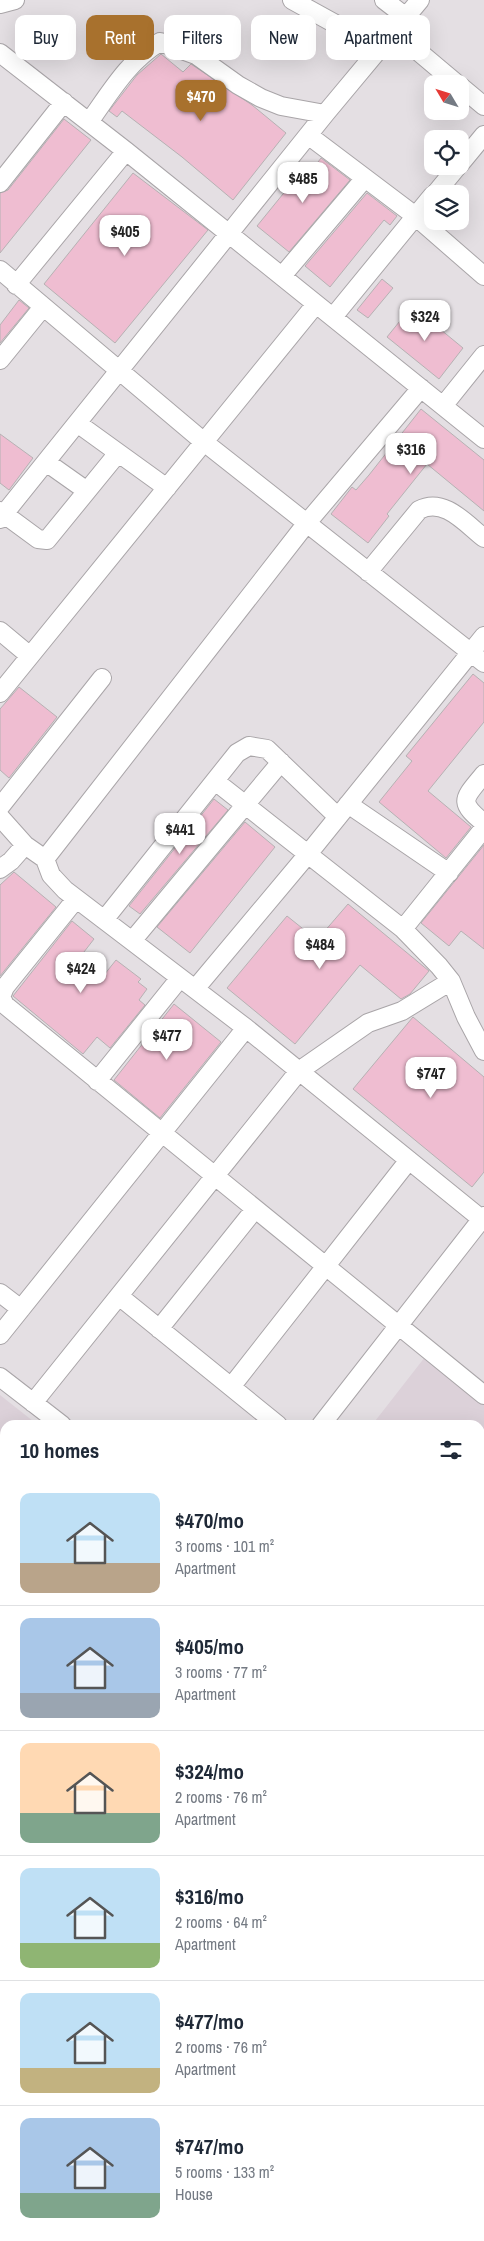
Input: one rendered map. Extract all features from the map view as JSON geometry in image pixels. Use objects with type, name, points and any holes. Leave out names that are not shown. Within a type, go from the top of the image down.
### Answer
[{"type":"street","points":[[0,4],[15,0]]},
{"type":"street","points":[[292,0],[326,19]]},
{"type":"street","points":[[384,0],[394,15]]},
{"type":"street","points":[[408,15],[420,0]]},
{"type":"street","points":[[89,122],[124,74],[144,51],[160,42],[196,55],[238,85],[261,98],[282,106],[324,114]]},
{"type":"street","points":[[0,53],[229,233],[484,439]]},
{"type":"street","points":[[430,55],[449,75]]},
{"type":"street","points":[[118,452],[48,540],[38,539],[2,515],[369,60]]},
{"type":"street","points":[[469,93],[484,106]]},
{"type":"street","points":[[0,184],[64,102]]},
{"type":"street","points":[[308,135],[414,216],[484,276]]},
{"type":"street","points":[[469,153],[484,136]]},
{"type":"street","points":[[16,285],[126,151]]},
{"type":"street","points":[[442,185],[451,175]]},
{"type":"street","points":[[282,276],[365,178]]},
{"type":"street","points":[[333,318],[424,206]]},
{"type":"street","points":[[0,270],[204,442],[477,658]]},
{"type":"street","points":[[0,693],[316,304]]},
{"type":"street","points":[[0,360],[43,307]]},
{"type":"street","points":[[443,406],[484,354]]},
{"type":"street","points":[[45,859],[306,524],[421,388]]},
{"type":"street","points":[[77,423],[166,488]]},
{"type":"street","points":[[46,462],[86,491]]},
{"type":"street","points":[[368,572],[418,510],[428,505],[445,507],[484,538]]},
{"type":"street","points":[[0,632],[30,656]]},
{"type":"street","points":[[195,989],[343,811],[477,658],[484,636]]},
{"type":"street","points":[[0,807],[102,678]]},
{"type":"street","points":[[104,920],[237,753],[249,746],[267,749],[343,811],[449,873]]},
{"type":"street","points":[[132,941],[281,762]]},
{"type":"street","points":[[484,774],[466,796],[466,805],[468,810],[484,823]]},
{"type":"street","points":[[215,781],[403,929],[451,981],[466,1017],[484,1051]]},
{"type":"street","points":[[0,817],[25,845],[45,859],[51,876],[76,899],[246,1028],[483,1219],[326,1420]]},
{"type":"street","points":[[403,929],[484,828]]},
{"type":"street","points":[[0,869],[25,845]]},
{"type":"street","points":[[76,899],[5,987],[1,997],[4,1005],[484,1395]]},
{"type":"street","points":[[97,1081],[180,978]]},
{"type":"street","points":[[33,1403],[299,1071],[368,1023],[402,1011],[451,981]]},
{"type":"street","points":[[0,1335],[246,1028]]},
{"type":"street","points":[[232,1388],[409,1160]]},
{"type":"street","points":[[159,1329],[255,1209]]},
{"type":"street","points":[[0,1293],[21,1309]]},
{"type":"street","points":[[119,1296],[272,1420]]},
{"type":"street","points":[[0,1377],[55,1420]]},
{"type":"shaded area","points":[[425,1357],[484,1404],[484,1420],[376,1420]]},
{"type":"shaded area","points":[[0,1395],[32,1420],[0,1420]]},
{"type":"building","points":[[161,54],[164,56],[164,60],[168,60],[183,72],[191,64],[252,105],[286,133],[233,200],[182,157],[122,111],[117,117],[109,111],[137,75]]},
{"type":"building","points":[[64,119],[91,140],[0,253],[0,193],[8,190]]},
{"type":"building","points":[[321,158],[350,180],[289,252],[257,226],[300,173],[306,178]]},
{"type":"building","points":[[133,173],[208,230],[115,343],[44,284]]},
{"type":"building","points":[[367,193],[397,216],[390,225],[384,220],[330,287],[305,266]]},
{"type":"building","points":[[382,279],[393,288],[368,318],[357,310]]},
{"type":"building","points":[[19,300],[29,308],[0,343],[0,325]]},
{"type":"building","points":[[412,306],[463,348],[439,379],[387,337]]},
{"type":"building","points":[[421,409],[484,460],[484,511],[427,464],[387,514],[389,516],[368,543],[331,514],[352,487],[356,490],[369,475]]},
{"type":"building","points":[[0,434],[33,458],[9,490],[0,483]]},
{"type":"building","points":[[473,674],[484,683],[484,722],[428,791],[471,827],[446,858],[379,802],[412,761],[406,756]]},
{"type":"building","points":[[19,687],[57,717],[9,778],[0,770],[0,709]]},
{"type":"building","points":[[214,799],[228,810],[140,914],[129,906]]},
{"type":"building","points":[[245,822],[275,847],[190,953],[157,927]]},
{"type":"building","points":[[484,845],[484,949],[461,931],[449,946],[421,923]]},
{"type":"building","points":[[14,872],[56,907],[0,976],[0,885]]},
{"type":"building","points":[[348,904],[429,971],[410,994],[401,999],[360,965],[295,1044],[227,988],[287,916],[317,940]]},
{"type":"building","points":[[72,921],[94,939],[77,961],[100,980],[116,960],[141,979],[138,982],[147,989],[139,1000],[145,1005],[110,1048],[97,1037],[83,1054],[13,996]]},
{"type":"building","points":[[174,1004],[221,1042],[160,1118],[114,1080]]},
{"type":"building","points":[[413,1017],[484,1077],[484,1172],[472,1187],[353,1089]]}]
